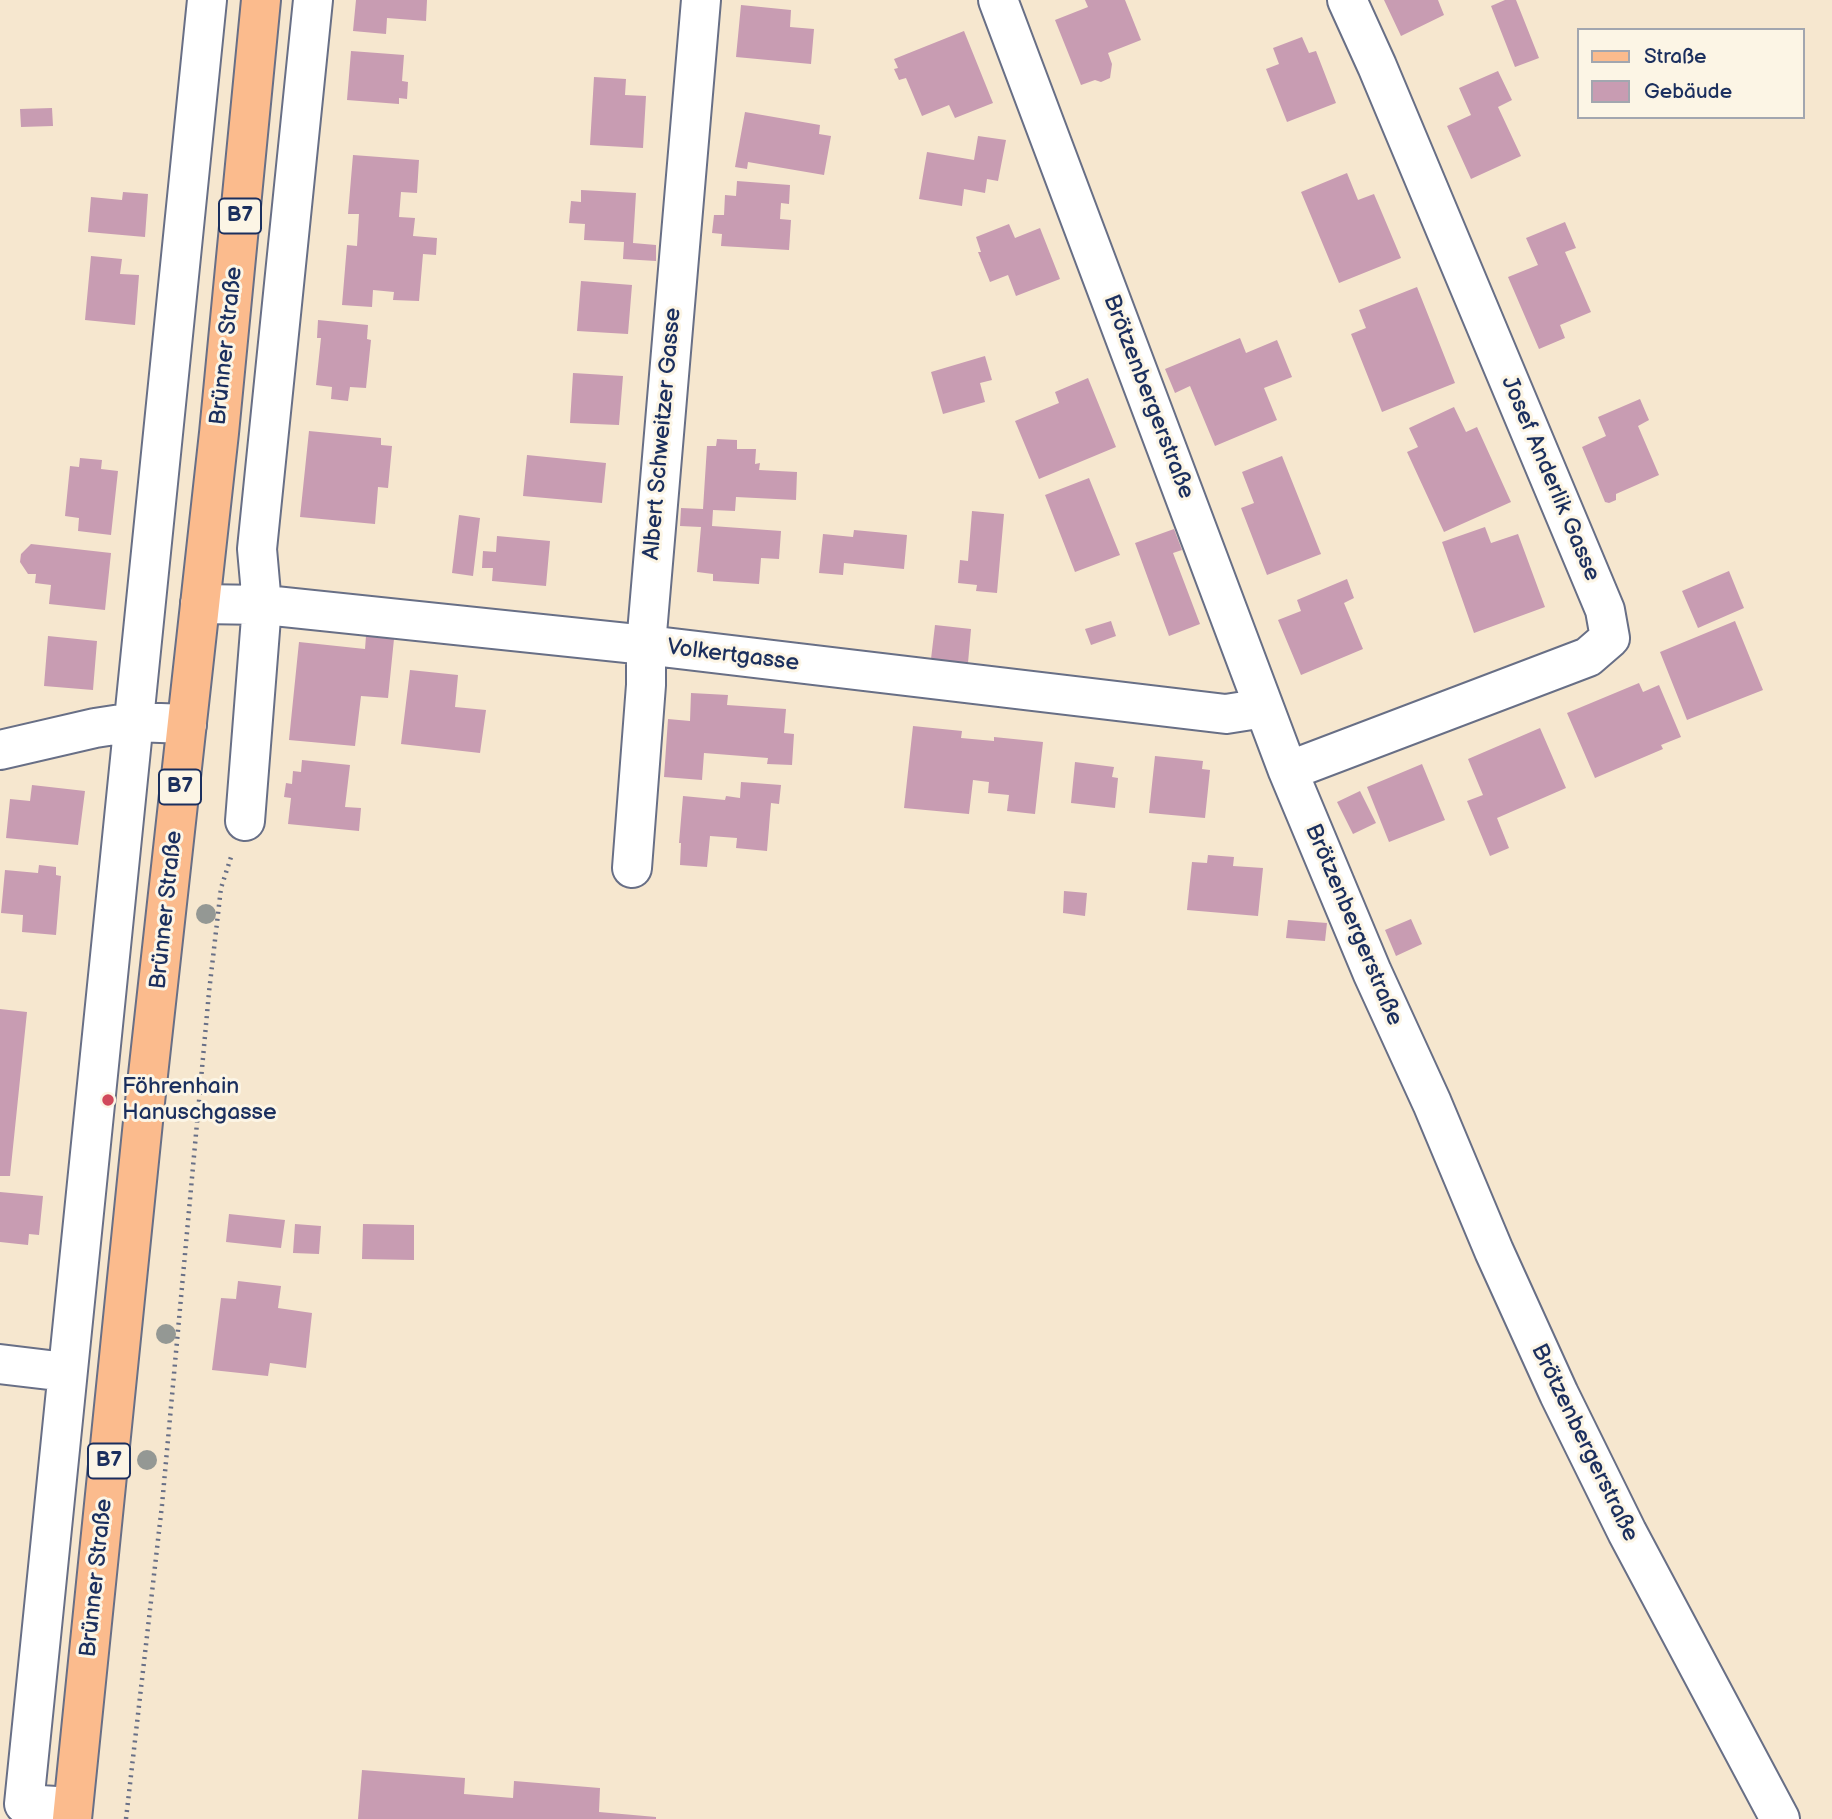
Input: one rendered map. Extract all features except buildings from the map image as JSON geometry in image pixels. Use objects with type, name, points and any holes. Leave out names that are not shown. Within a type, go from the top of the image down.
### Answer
[{"type":"main road","name":"Brünner Straße","points":[[72,1813],[261,0]]},
{"type":"street","points":[[72,1813],[24,1804],[207,0]]},
{"type":"street","points":[[245,821],[262,605],[257,549],[313,0]]},
{"type":"street","name":"Albert Schweitzer Gasse","points":[[632,868],[646,685],[646,645],[701,0]]},
{"type":"street","name":"Brötzenbergerstraße","points":[[998,0],[1288,771],[1367,960],[1559,1394],[1627,1532],[1780,1819]]},
{"type":"street","name":"Josef Anderlik Gasse","points":[[1288,771],[1588,657],[1610,638],[1600,597],[1347,0]]},
{"type":"street","name":"Volkertgasse","points":[[200,604],[262,605],[646,645],[1226,714],[1264,708]]},
{"type":"street","points":[[0,750],[95,728],[134,722],[187,724]]},
{"type":"street","points":[[0,1364],[66,1372]]},
{"type":"path","points":[[126,1819],[162,1504],[220,888],[245,821]]},
{"type":"place","name":"Föhrenhain Hanuschgasse","points":[[108,1100]]}]
